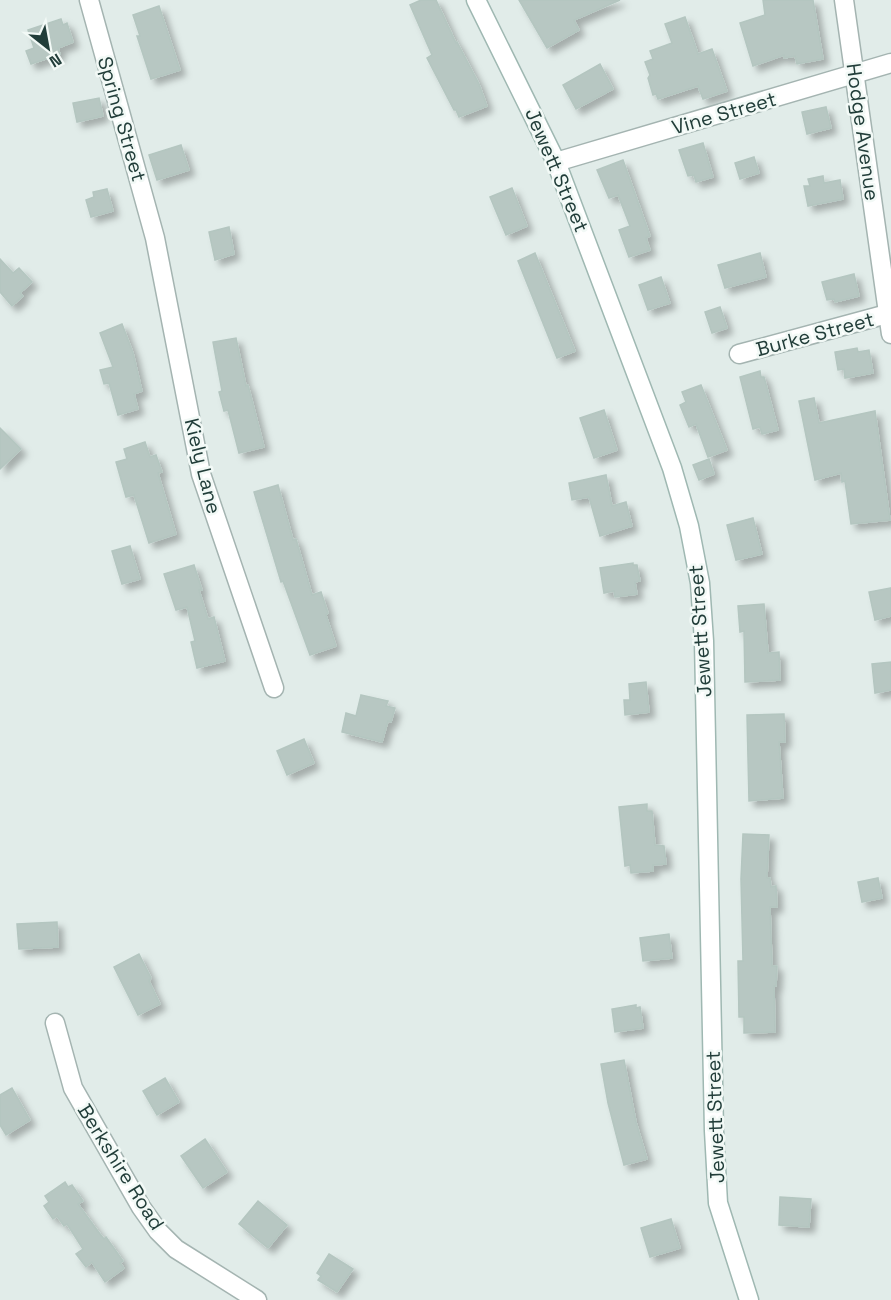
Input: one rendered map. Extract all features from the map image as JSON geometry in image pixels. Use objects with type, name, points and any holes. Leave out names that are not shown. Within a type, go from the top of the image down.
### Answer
[{"type":"street","name":"Spring Street","points":[[89,0],[155,238]]},
{"type":"street","name":"Jewett Street","points":[[476,0],[556,162],[672,468],[689,526],[700,583],[704,641],[717,1203],[749,1300]]},
{"type":"street","name":"Hodge Avenue","points":[[844,0],[891,334]]},
{"type":"street","name":"Vine Street","points":[[556,162],[891,63]]},
{"type":"street","name":"Kiely Lane","points":[[155,238],[201,474],[274,688]]},
{"type":"street","name":"Burke Street","points":[[739,354],[890,314]]},
{"type":"street","name":"Berkshire Road","points":[[55,1023],[73,1088],[141,1207],[158,1231],[176,1249],[257,1300]]},
{"type":"building","points":[[421,0],[436,0],[479,84],[487,106],[459,117],[454,110],[427,58],[432,55],[410,5]]},
{"type":"building","points":[[519,0],[620,0],[574,20],[579,30],[547,48]]},
{"type":"building","points":[[763,0],[813,0],[823,59],[797,64],[795,56],[784,58],[784,55],[753,66],[740,23],[765,15]]},
{"type":"building","points":[[159,6],[180,70],[151,79],[137,36],[140,36],[133,15]]},
{"type":"building","points":[[685,17],[698,54],[712,49],[727,91],[703,99],[698,86],[658,99],[656,94],[653,95],[645,62],[653,59],[650,51],[672,43],[665,24]]},
{"type":"building","points":[[61,19],[63,25],[67,23],[73,42],[58,48],[60,54],[31,64],[26,51],[34,48],[28,30]]},
{"type":"building","points":[[600,64],[613,89],[576,109],[563,85]]},
{"type":"building","points":[[99,98],[103,116],[77,122],[73,103]]},
{"type":"building","points":[[826,107],[831,128],[807,134],[802,112]]},
{"type":"building","points":[[703,143],[713,177],[696,182],[694,175],[688,176],[679,150]]},
{"type":"building","points":[[181,145],[189,170],[157,180],[149,155]]},
{"type":"building","points":[[754,157],[759,173],[740,179],[735,163]]},
{"type":"building","points":[[623,160],[650,236],[646,238],[650,250],[629,257],[619,230],[630,226],[618,195],[609,198],[597,170]]},
{"type":"building","points":[[823,176],[824,183],[840,180],[843,199],[808,206],[804,186],[810,186],[808,179]]},
{"type":"building","points":[[512,188],[527,226],[506,235],[490,197]]},
{"type":"building","points":[[107,189],[113,211],[91,217],[86,200],[94,197],[93,192]]},
{"type":"building","points":[[229,227],[234,254],[215,260],[209,232]]},
{"type":"building","points":[[535,253],[575,351],[557,358],[518,261]]},
{"type":"building","points":[[760,253],[766,277],[725,288],[718,265]]},
{"type":"building","points":[[0,259],[13,273],[19,268],[32,282],[20,293],[23,296],[12,306],[0,292]]},
{"type":"building","points":[[854,274],[859,296],[835,302],[834,299],[827,300],[822,282]]},
{"type":"building","points":[[661,277],[670,303],[648,310],[639,285]]},
{"type":"building","points":[[720,307],[727,328],[712,333],[705,312]]},
{"type":"building","points":[[122,324],[133,353],[142,391],[134,394],[138,409],[118,415],[109,383],[104,384],[100,370],[113,367],[100,333]]},
{"type":"building","points":[[236,338],[246,386],[248,385],[264,447],[239,453],[228,410],[224,411],[219,392],[222,391],[213,342]]},
{"type":"building","points":[[857,348],[858,352],[869,350],[873,373],[845,378],[844,369],[838,370],[835,352]]},
{"type":"building","points":[[760,371],[761,377],[764,377],[778,430],[762,434],[760,427],[753,429],[740,377]]},
{"type":"building","points":[[701,385],[727,450],[708,457],[696,424],[689,427],[680,405],[686,402],[682,392]]},
{"type":"building","points":[[814,398],[819,423],[875,411],[890,520],[851,524],[845,481],[842,482],[841,473],[815,480],[799,401]]},
{"type":"building","points":[[604,410],[617,450],[594,458],[580,418]]},
{"type":"building","points":[[0,428],[21,449],[0,469]]},
{"type":"building","points":[[145,442],[150,457],[156,455],[162,472],[158,473],[176,534],[149,543],[134,495],[126,497],[116,462],[127,459],[124,449]]},
{"type":"building","points":[[709,459],[714,474],[699,480],[693,465]]},
{"type":"building","points":[[606,475],[612,506],[626,502],[632,526],[600,536],[589,497],[572,500],[569,483]]},
{"type":"building","points":[[278,485],[293,540],[296,539],[312,595],[321,592],[336,646],[310,655],[283,581],[281,582],[254,492]]},
{"type":"building","points":[[753,518],[762,554],[736,560],[727,525]]},
{"type":"building","points":[[130,546],[140,579],[122,584],[112,551]]},
{"type":"building","points":[[633,563],[637,565],[640,581],[635,582],[637,594],[615,597],[614,591],[604,593],[600,568]]},
{"type":"building","points":[[194,565],[208,619],[214,617],[225,661],[197,668],[191,642],[195,641],[187,607],[176,610],[164,574]]},
{"type":"building","points":[[891,588],[891,616],[875,620],[869,592]]},
{"type":"building","points":[[764,604],[768,653],[779,652],[780,680],[745,682],[744,631],[740,632],[738,606]]},
{"type":"building","points":[[891,662],[891,690],[875,693],[872,664]]},
{"type":"building","points":[[646,682],[649,712],[625,715],[624,700],[630,700],[629,684]]},
{"type":"building","points":[[361,695],[388,701],[386,706],[395,708],[391,722],[388,721],[382,742],[342,732],[346,713],[356,716]]},
{"type":"building","points":[[784,714],[785,742],[779,742],[783,798],[749,801],[747,715]]},
{"type":"building","points":[[304,739],[314,763],[287,775],[277,751]]},
{"type":"building","points":[[647,804],[647,811],[652,811],[655,845],[664,846],[666,864],[653,865],[653,871],[631,873],[630,865],[625,866],[619,807]]},
{"type":"building","points":[[743,834],[769,835],[767,878],[770,878],[771,887],[776,886],[777,907],[770,907],[772,966],[777,966],[776,986],[774,986],[775,1032],[744,1033],[744,1017],[739,1017],[738,961],[743,961],[741,879]]},
{"type":"building","points":[[878,878],[882,898],[862,902],[858,882]]},
{"type":"building","points":[[57,922],[58,947],[19,949],[17,924]]},
{"type":"building","points":[[669,934],[672,958],[643,961],[640,938]]},
{"type":"building","points":[[139,954],[160,1004],[138,1015],[114,967]]},
{"type":"building","points":[[636,1005],[636,1008],[640,1007],[643,1028],[615,1032],[612,1009]]},
{"type":"building","points":[[624,1060],[636,1122],[647,1159],[624,1165],[608,1103],[601,1064]]},
{"type":"building","points":[[165,1078],[179,1102],[157,1115],[143,1091]]},
{"type":"building","points":[[12,1088],[30,1120],[6,1135],[0,1125],[0,1095]]},
{"type":"building","points":[[205,1139],[227,1172],[203,1188],[181,1156]]},
{"type":"building","points":[[65,1182],[68,1187],[72,1185],[83,1201],[78,1204],[123,1261],[120,1263],[124,1268],[105,1282],[92,1262],[86,1267],[76,1254],[83,1249],[67,1224],[64,1226],[57,1216],[53,1219],[44,1206],[49,1202],[45,1196]]},
{"type":"building","points":[[780,1197],[811,1199],[809,1227],[779,1225]]},
{"type":"building","points":[[258,1201],[287,1225],[268,1248],[239,1224]]},
{"type":"building","points":[[671,1219],[680,1248],[650,1257],[641,1228]]},
{"type":"building","points":[[329,1254],[353,1269],[337,1292],[318,1280],[321,1276],[317,1273]]}]
